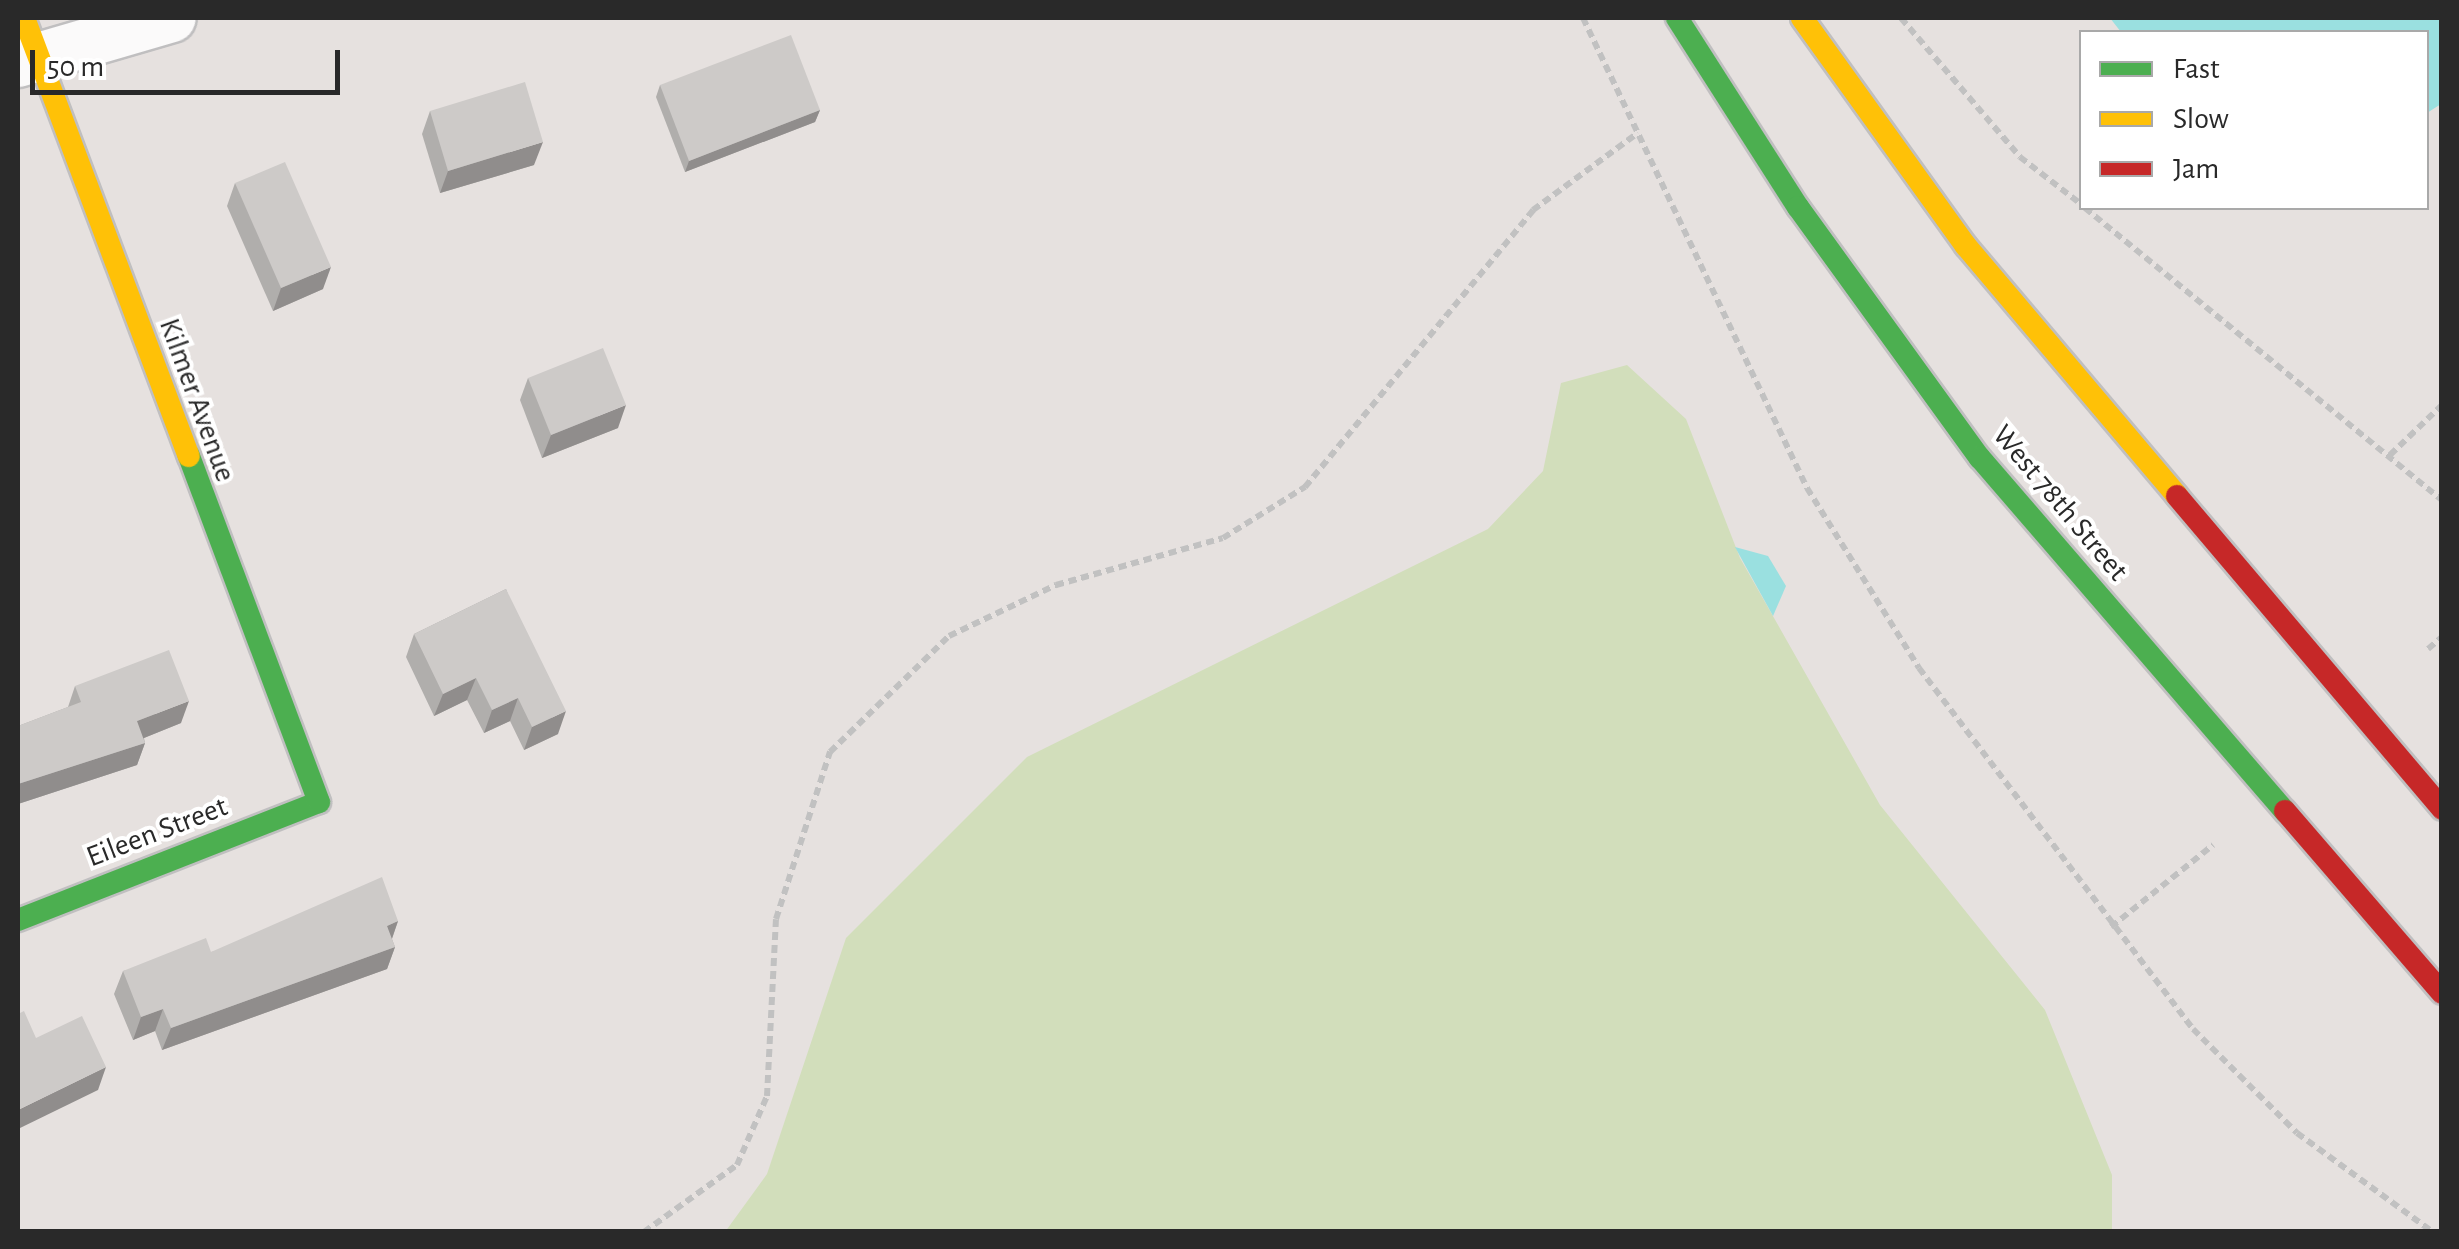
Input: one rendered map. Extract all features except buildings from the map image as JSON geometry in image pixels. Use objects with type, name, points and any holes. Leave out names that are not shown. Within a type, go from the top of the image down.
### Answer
[{"type":"main road","name":"West 78th Street","points":[[1676,18],[1798,207],[1980,458],[2442,994]]},
{"type":"main road","points":[[1802,18],[1966,246],[2442,809]]},
{"type":"main road","name":"Kilmer Avenue","points":[[27,45],[319,802]]},
{"type":"main road","name":"Eileen Street","points":[[18,920],[319,802]]},
{"type":"street","points":[[27,45],[172,18]]},
{"type":"path","points":[[1583,18],[1807,488],[1919,668],[2110,927],[2193,1029],[2298,1134],[2434,1232]]},
{"type":"path","points":[[1901,18],[2020,157],[2079,203]]},
{"type":"path","points":[[644,1232],[737,1164],[766,1096],[776,919],[830,752],[948,636],[1056,586],[1223,538],[1304,487],[1533,210],[1638,133]]},
{"type":"path","points":[[2088,210],[2442,500]]},
{"type":"path","points":[[2390,455],[2442,404]]},
{"type":"path","points":[[2428,649],[2442,637]]},
{"type":"path","points":[[2110,927],[2213,845]]},
{"type":"green space","points":[[1627,365],[1686,419],[1740,558],[1880,805],[2045,1010],[2112,1175],[2112,1232],[725,1232],[767,1174],[846,938],[1027,757],[1488,529],[1543,471],[1561,383]]},
{"type":"water","points":[[2110,18],[2441,18],[2441,104],[2429,112],[2429,30],[2119,30]]},
{"type":"water","points":[[1735,547],[1768,556],[1786,586],[1773,616]]},
{"type":"traffic: fast","points":[[1677,18],[1798,207],[1980,458],[2285,811]]},
{"type":"traffic: fast","points":[[18,920],[319,802],[189,456]]},
{"type":"traffic: slow","points":[[24,18],[189,456]]},
{"type":"traffic: slow","points":[[1802,18],[1966,246],[2177,496]]},
{"type":"traffic: jam","points":[[2177,496],[2442,809]]},
{"type":"traffic: jam","points":[[2285,811],[2442,993]]}]
